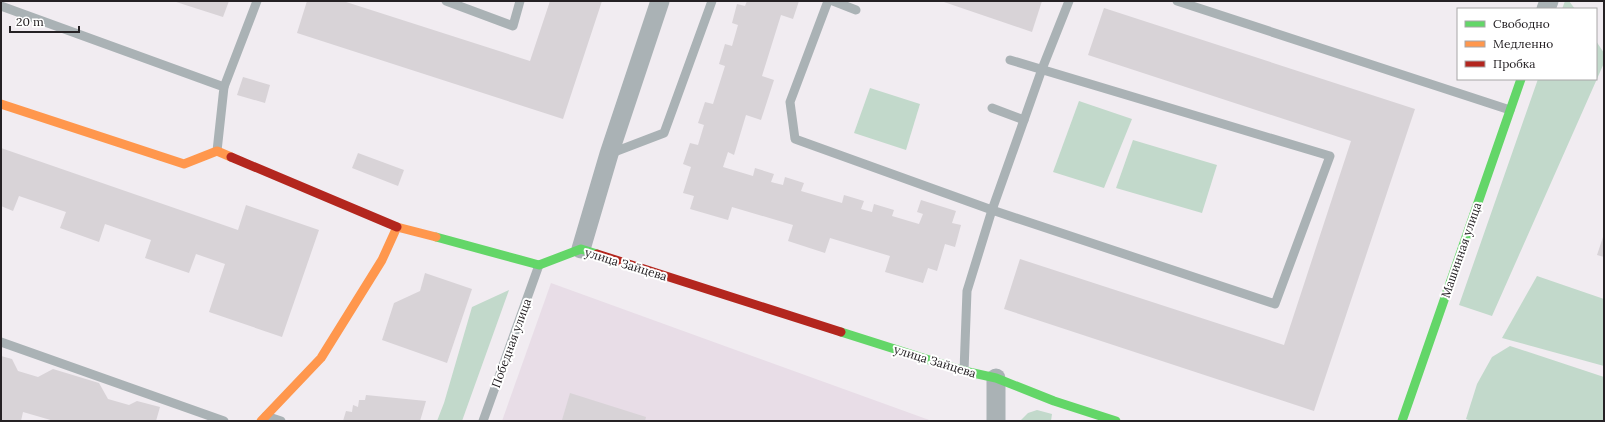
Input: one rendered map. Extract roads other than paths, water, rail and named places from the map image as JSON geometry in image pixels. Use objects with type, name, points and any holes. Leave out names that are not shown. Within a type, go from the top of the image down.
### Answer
[{"type":"street","points":[[581,249],[609,154],[660,1]]},
{"type":"street","name":"Машинная улица","points":[[1402,421],[1521,80]]},
{"type":"street","points":[[1,104],[184,164],[217,151],[397,227],[539,265]]},
{"type":"street","points":[[264,418],[321,358],[382,260],[397,227]]},
{"type":"street","name":"улица Зайцева","points":[[539,265],[581,249],[964,371],[996,378],[1054,401],[1116,421]]},
{"type":"street","points":[[996,378],[996,421]]},
{"type":"lane","points":[[217,151],[224,87],[257,1]]},
{"type":"lane","points":[[446,1],[513,26],[520,1]]},
{"type":"lane","points":[[609,154],[664,133],[712,1]]},
{"type":"lane","points":[[828,1],[790,102],[795,139],[992,210],[1275,304],[1330,156],[1010,60]]},
{"type":"lane","points":[[833,1],[856,10]]},
{"type":"lane","points":[[964,371],[967,291],[992,210],[1042,69],[1069,1]]},
{"type":"lane","points":[[1177,1],[1510,110]]},
{"type":"lane","points":[[1,6],[224,87]]},
{"type":"lane","points":[[992,108],[1024,120]]},
{"type":"lane","name":"Победная улица","points":[[483,421],[539,265]]},
{"type":"lane","points":[[1,342],[224,421]]},
{"type":"lane","points":[[264,418],[281,421]]}]
